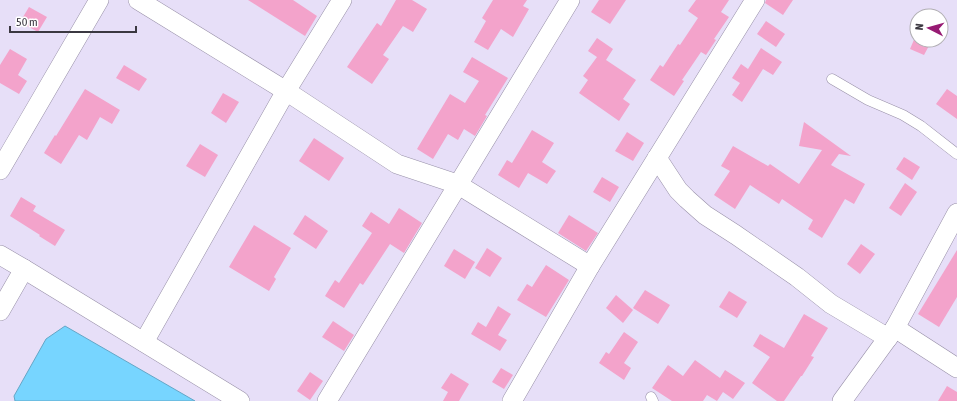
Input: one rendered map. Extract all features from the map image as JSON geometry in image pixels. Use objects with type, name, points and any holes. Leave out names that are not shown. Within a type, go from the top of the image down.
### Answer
[{"type":"street","points":[[0,170],[99,0]]},
{"type":"street","points":[[138,0],[286,91],[397,164],[458,184],[590,266]]},
{"type":"street","points":[[144,342],[286,91],[342,0]]},
{"type":"street","points":[[327,401],[570,0]]},
{"type":"street","points":[[512,401],[590,266],[755,0]]},
{"type":"street","points":[[657,158],[678,190],[705,215],[776,262],[831,304],[891,333],[957,368]]},
{"type":"street","points":[[842,401],[891,333],[957,213]]},
{"type":"street","points":[[0,255],[240,401]]},
{"type":"street","points":[[0,311],[24,269]]},
{"type":"lane","points":[[832,79],[868,100],[903,115],[921,126],[957,154]]},
{"type":"water","points":[[65,326],[195,401],[15,401],[14,396],[46,339]]},
{"type":"building","points":[[248,0],[293,0],[317,16],[305,36]]},
{"type":"building","points":[[396,0],[412,0],[427,9],[413,32],[403,26],[383,55],[389,59],[372,84],[347,67],[377,23],[381,26]]},
{"type":"building","points":[[493,0],[527,0],[523,6],[529,9],[513,37],[501,29],[488,50],[474,42],[486,21],[482,18]]},
{"type":"building","points":[[599,0],[626,0],[610,24],[591,12]]},
{"type":"building","points":[[696,0],[729,0],[721,12],[729,17],[714,39],[716,40],[706,55],[701,52],[682,80],[684,81],[674,96],[650,80],[660,65],[663,67],[698,18],[688,11]]},
{"type":"building","points":[[766,0],[793,0],[783,15],[765,3]]},
{"type":"building","points":[[29,7],[47,17],[38,32],[20,22]]},
{"type":"building","points":[[766,21],[785,34],[776,47],[757,34]]},
{"type":"building","points":[[597,38],[613,49],[606,60],[636,80],[623,99],[630,104],[619,121],[579,93],[588,80],[583,76],[597,57],[588,51]]},
{"type":"building","points":[[761,48],[782,62],[773,75],[763,69],[742,102],[732,95],[740,83],[732,78],[741,64],[748,69]]},
{"type":"building","points":[[910,48],[928,48],[924,55]]},
{"type":"building","points":[[10,49],[27,59],[18,75],[27,81],[19,94],[0,83],[0,65]]},
{"type":"building","points":[[472,57],[508,78],[485,115],[487,116],[475,136],[464,129],[458,140],[448,134],[433,159],[417,149],[450,94],[465,103],[479,81],[463,72]]},
{"type":"building","points":[[124,65],[147,79],[139,91],[116,78]]},
{"type":"building","points":[[85,89],[120,110],[112,124],[100,117],[87,140],[79,135],[61,164],[44,153]]},
{"type":"building","points":[[947,89],[957,96],[957,119],[936,104]]},
{"type":"building","points":[[223,93],[239,102],[226,123],[211,113]]},
{"type":"building","points":[[804,122],[851,156],[839,154],[831,165],[865,184],[854,204],[845,199],[822,238],[808,229],[813,220],[782,199],[779,204],[750,185],[735,209],[714,195],[730,171],[721,166],[733,146],[768,166],[770,164],[799,184],[822,150],[799,146]]},
{"type":"building","points":[[532,130],[554,143],[542,162],[556,171],[547,184],[528,173],[519,188],[498,175],[507,160],[512,163]]},
{"type":"building","points":[[627,132],[644,143],[633,161],[615,151]]},
{"type":"building","points":[[314,138],[344,158],[329,181],[299,161]]},
{"type":"building","points":[[200,144],[218,155],[205,177],[186,166]]},
{"type":"building","points":[[904,157],[920,167],[912,180],[896,169]]},
{"type":"building","points":[[602,177],[619,187],[610,202],[593,192]]},
{"type":"building","points":[[905,183],[917,192],[901,216],[889,208]]},
{"type":"building","points":[[21,197],[36,206],[33,211],[65,230],[55,246],[10,216]]},
{"type":"building","points":[[399,208],[422,223],[404,253],[390,244],[363,285],[360,283],[344,308],[325,296],[335,280],[339,283],[372,233],[362,226],[371,212],[389,224]]},
{"type":"building","points":[[305,215],[328,231],[316,249],[293,234]]},
{"type":"building","points":[[569,215],[598,233],[586,251],[558,233]]},
{"type":"building","points":[[254,225],[291,248],[274,277],[276,279],[269,291],[229,267]]},
{"type":"building","points":[[861,244],[875,254],[860,274],[847,264]]},
{"type":"building","points":[[487,248],[502,258],[490,277],[475,268]]},
{"type":"building","points":[[454,249],[475,262],[465,279],[444,266]]},
{"type":"building","points":[[957,250],[957,297],[939,327],[918,314]]},
{"type":"building","points":[[546,265],[569,280],[546,317],[517,300],[527,284],[532,287]]},
{"type":"building","points":[[645,290],[670,305],[658,324],[633,308]]},
{"type":"building","points":[[729,291],[747,302],[737,318],[719,307]]},
{"type":"building","points":[[616,295],[633,310],[623,323],[606,308]]},
{"type":"building","points":[[498,306],[511,314],[498,335],[507,340],[500,351],[471,334],[478,322],[486,327]]},
{"type":"building","points":[[804,314],[828,328],[811,356],[814,357],[802,376],[784,401],[777,401],[752,383],[770,357],[753,346],[760,334],[784,348]]},
{"type":"building","points":[[333,321],[354,335],[344,351],[322,337]]},
{"type":"building","points":[[624,332],[638,342],[624,363],[631,368],[624,380],[599,363],[606,352],[609,354]]},
{"type":"building","points":[[695,360],[720,378],[725,370],[745,383],[733,399],[723,392],[717,401],[707,395],[703,401],[672,401],[652,388],[668,365],[683,376]]},
{"type":"building","points":[[501,368],[513,375],[504,389],[492,382]]},
{"type":"building","points":[[310,372],[323,381],[310,400],[297,391]]},
{"type":"building","points":[[451,373],[469,384],[459,401],[443,401],[448,392],[441,388]]},
{"type":"building","points":[[947,386],[957,392],[957,401],[938,401]]}]
